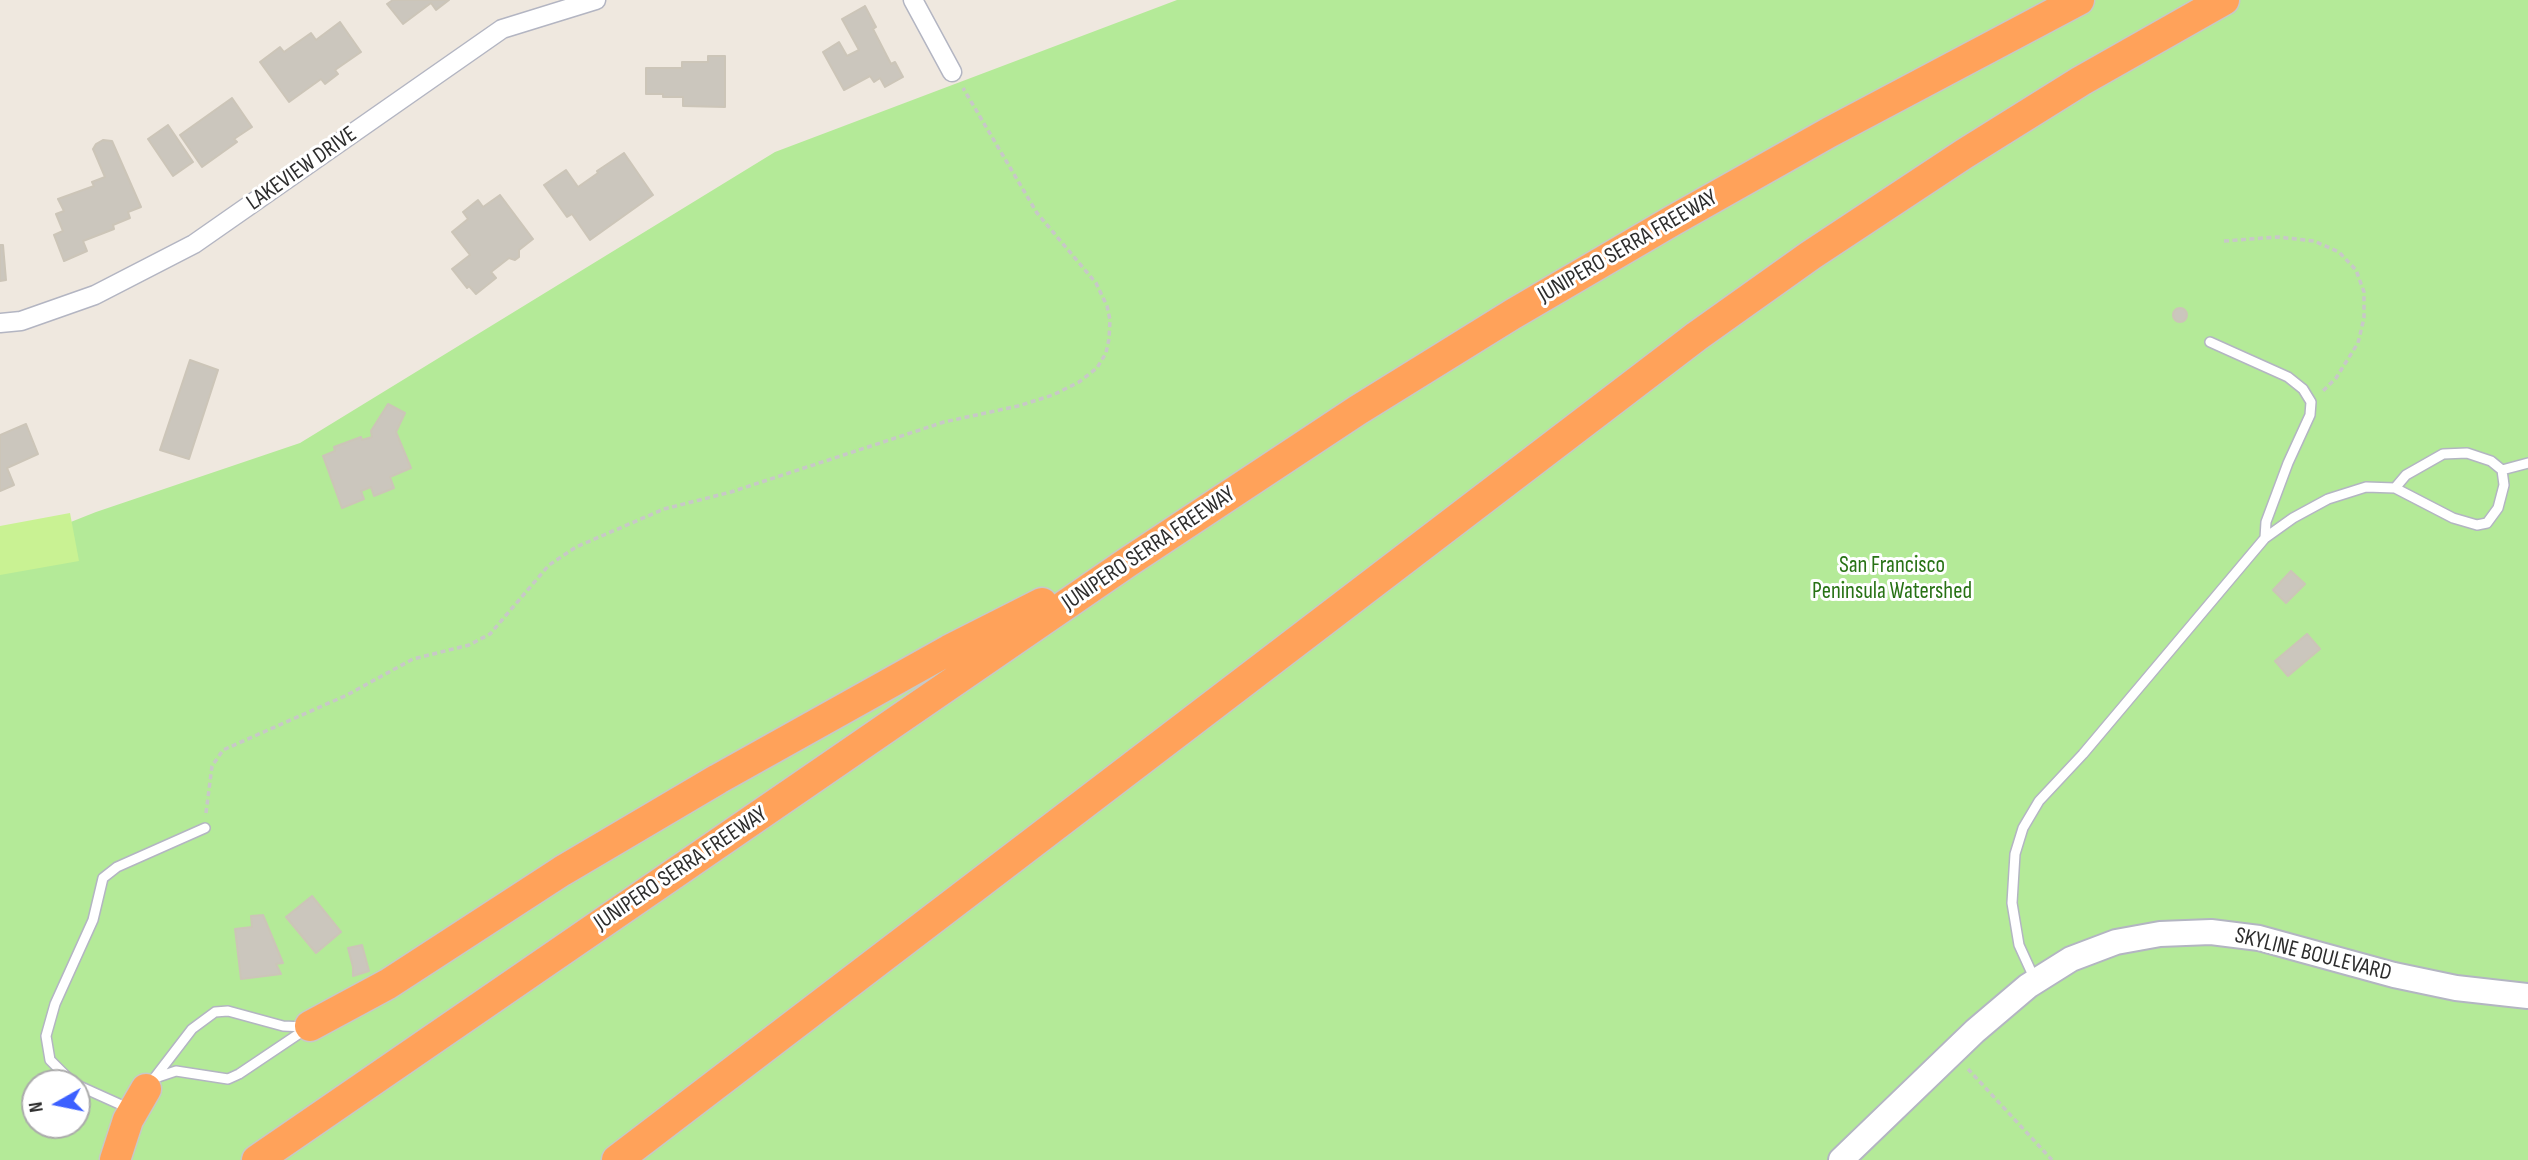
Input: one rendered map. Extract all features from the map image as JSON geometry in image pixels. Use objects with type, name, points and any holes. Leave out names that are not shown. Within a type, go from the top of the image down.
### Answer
[{"type":"highway","name":"JUNIPERO SERRA FREEWAY","points":[[257,1160],[1128,562],[1348,417],[1593,266],[1810,143],[2079,0]]},
{"type":"highway","points":[[617,1160],[1625,390],[1755,294],[2003,129],[2224,0]]},
{"type":"highway","points":[[310,1026],[388,984],[562,871],[718,779],[970,639],[1128,562]]},
{"type":"highway","points":[[115,1160],[139,1100]]},
{"type":"street","name":"LAKEVIEW DRIVE","points":[[0,323],[21,321],[95,295],[194,244],[502,29],[596,0]]},
{"type":"street","points":[[913,0],[952,72]]},
{"type":"street","name":"SKYLINE BOULEVARD","points":[[1841,1160],[1975,1031],[2035,981],[2071,959],[2116,942],[2160,934],[2211,932],[2259,938],[2394,975],[2456,988],[2528,996]]},
{"type":"lane","points":[[2210,342],[2288,377],[2304,389],[2311,402],[2310,415],[2266,522],[2265,538]]},
{"type":"lane","points":[[2035,981],[2019,945],[2012,903],[2015,854],[2023,828],[2039,801],[2083,754],[2265,538],[2293,518],[2328,499],[2366,487],[2395,488],[2453,519],[2477,525],[2487,523],[2498,508],[2504,485],[2502,470],[2491,461],[2467,453],[2443,454],[2406,475],[2395,488]]},
{"type":"lane","points":[[2502,470],[2528,463]]},
{"type":"lane","points":[[59,1069],[50,1060],[46,1036],[55,1004],[93,920],[103,878],[117,867],[205,828]]},
{"type":"lane","points":[[139,1100],[192,1030],[215,1012],[228,1011],[284,1026],[310,1026]]},
{"type":"lane","points":[[139,1100],[156,1078],[165,1073],[176,1071],[228,1079],[310,1026]]},
{"type":"lane","points":[[91,1088],[139,1100]]},
{"type":"path","points":[[205,828],[212,766],[222,750],[347,695],[414,659],[469,645],[490,634],[549,565],[576,547],[664,509],[731,492],[944,422],[1018,406],[1053,395],[1079,382],[1097,368],[1106,353],[1110,320],[1107,306],[1096,283],[1037,213],[952,72]]},
{"type":"path","points":[[2224,241],[2278,237],[2314,241],[2339,252],[2356,270],[2364,292],[2364,318],[2358,343],[2336,378],[2311,402]]},
{"type":"path","points":[[1953,1052],[2052,1160]]},
{"type":"green space","name":"San Francisco Peninsula Watershed","points":[[1177,0],[2528,0],[2528,1160],[0,1160],[0,550],[96,512],[300,443],[775,152]]},
{"type":"green space","points":[[70,513],[79,561],[0,575],[0,526]]},
{"type":"building","points":[[393,0],[449,0],[436,10],[431,3],[403,24],[387,4]]},
{"type":"building","points":[[865,6],[876,27],[873,29],[891,64],[895,62],[903,77],[885,87],[880,78],[874,82],[870,76],[844,90],[823,52],[839,42],[847,56],[859,50],[842,19]]},
{"type":"building","points":[[340,22],[361,52],[335,70],[338,74],[325,84],[321,79],[289,102],[260,62],[280,47],[284,52],[311,33],[316,40]]},
{"type":"building","points":[[708,56],[725,56],[725,107],[683,106],[683,97],[646,94],[646,68],[682,68],[682,62],[708,62]]},
{"type":"building","points":[[232,98],[252,127],[234,139],[237,142],[202,167],[180,135]]},
{"type":"building","points":[[168,125],[193,162],[173,176],[148,139]]},
{"type":"building","points":[[103,140],[112,141],[141,207],[128,212],[130,218],[113,225],[114,229],[83,241],[87,251],[64,261],[54,235],[63,231],[56,214],[64,211],[58,199],[94,186],[92,182],[105,177],[93,149]]},
{"type":"building","points":[[624,153],[653,195],[590,240],[572,214],[567,217],[544,185],[566,170],[578,187]]},
{"type":"building","points":[[500,195],[533,239],[519,250],[519,257],[515,260],[509,258],[491,272],[496,278],[476,294],[469,286],[467,288],[452,269],[470,255],[452,232],[468,219],[463,212],[478,200],[483,207]]},
{"type":"building","points":[[0,245],[3,245],[6,280],[0,281]]},
{"type":"building","points":[[2180,308],[2185,310],[2185,320],[2180,322],[2175,320],[2173,315],[2175,310]]},
{"type":"building","points":[[190,360],[218,370],[189,459],[160,450]]},
{"type":"building","points":[[388,404],[405,413],[396,432],[411,468],[390,477],[394,488],[374,496],[371,487],[361,491],[364,499],[342,508],[323,456],[335,451],[334,447],[361,437],[362,440],[372,437],[371,431]]},
{"type":"building","points":[[26,424],[38,454],[7,468],[14,485],[0,491],[0,435]]},
{"type":"building","points":[[2291,571],[2305,584],[2286,603],[2273,590]]},
{"type":"building","points":[[2307,634],[2320,649],[2288,676],[2275,661]]},
{"type":"building","points":[[312,896],[341,932],[316,953],[286,917]]},
{"type":"building","points":[[263,915],[283,963],[276,964],[281,974],[241,979],[235,929],[252,927],[251,916]]},
{"type":"building","points":[[362,945],[369,971],[353,976],[348,948]]}]
